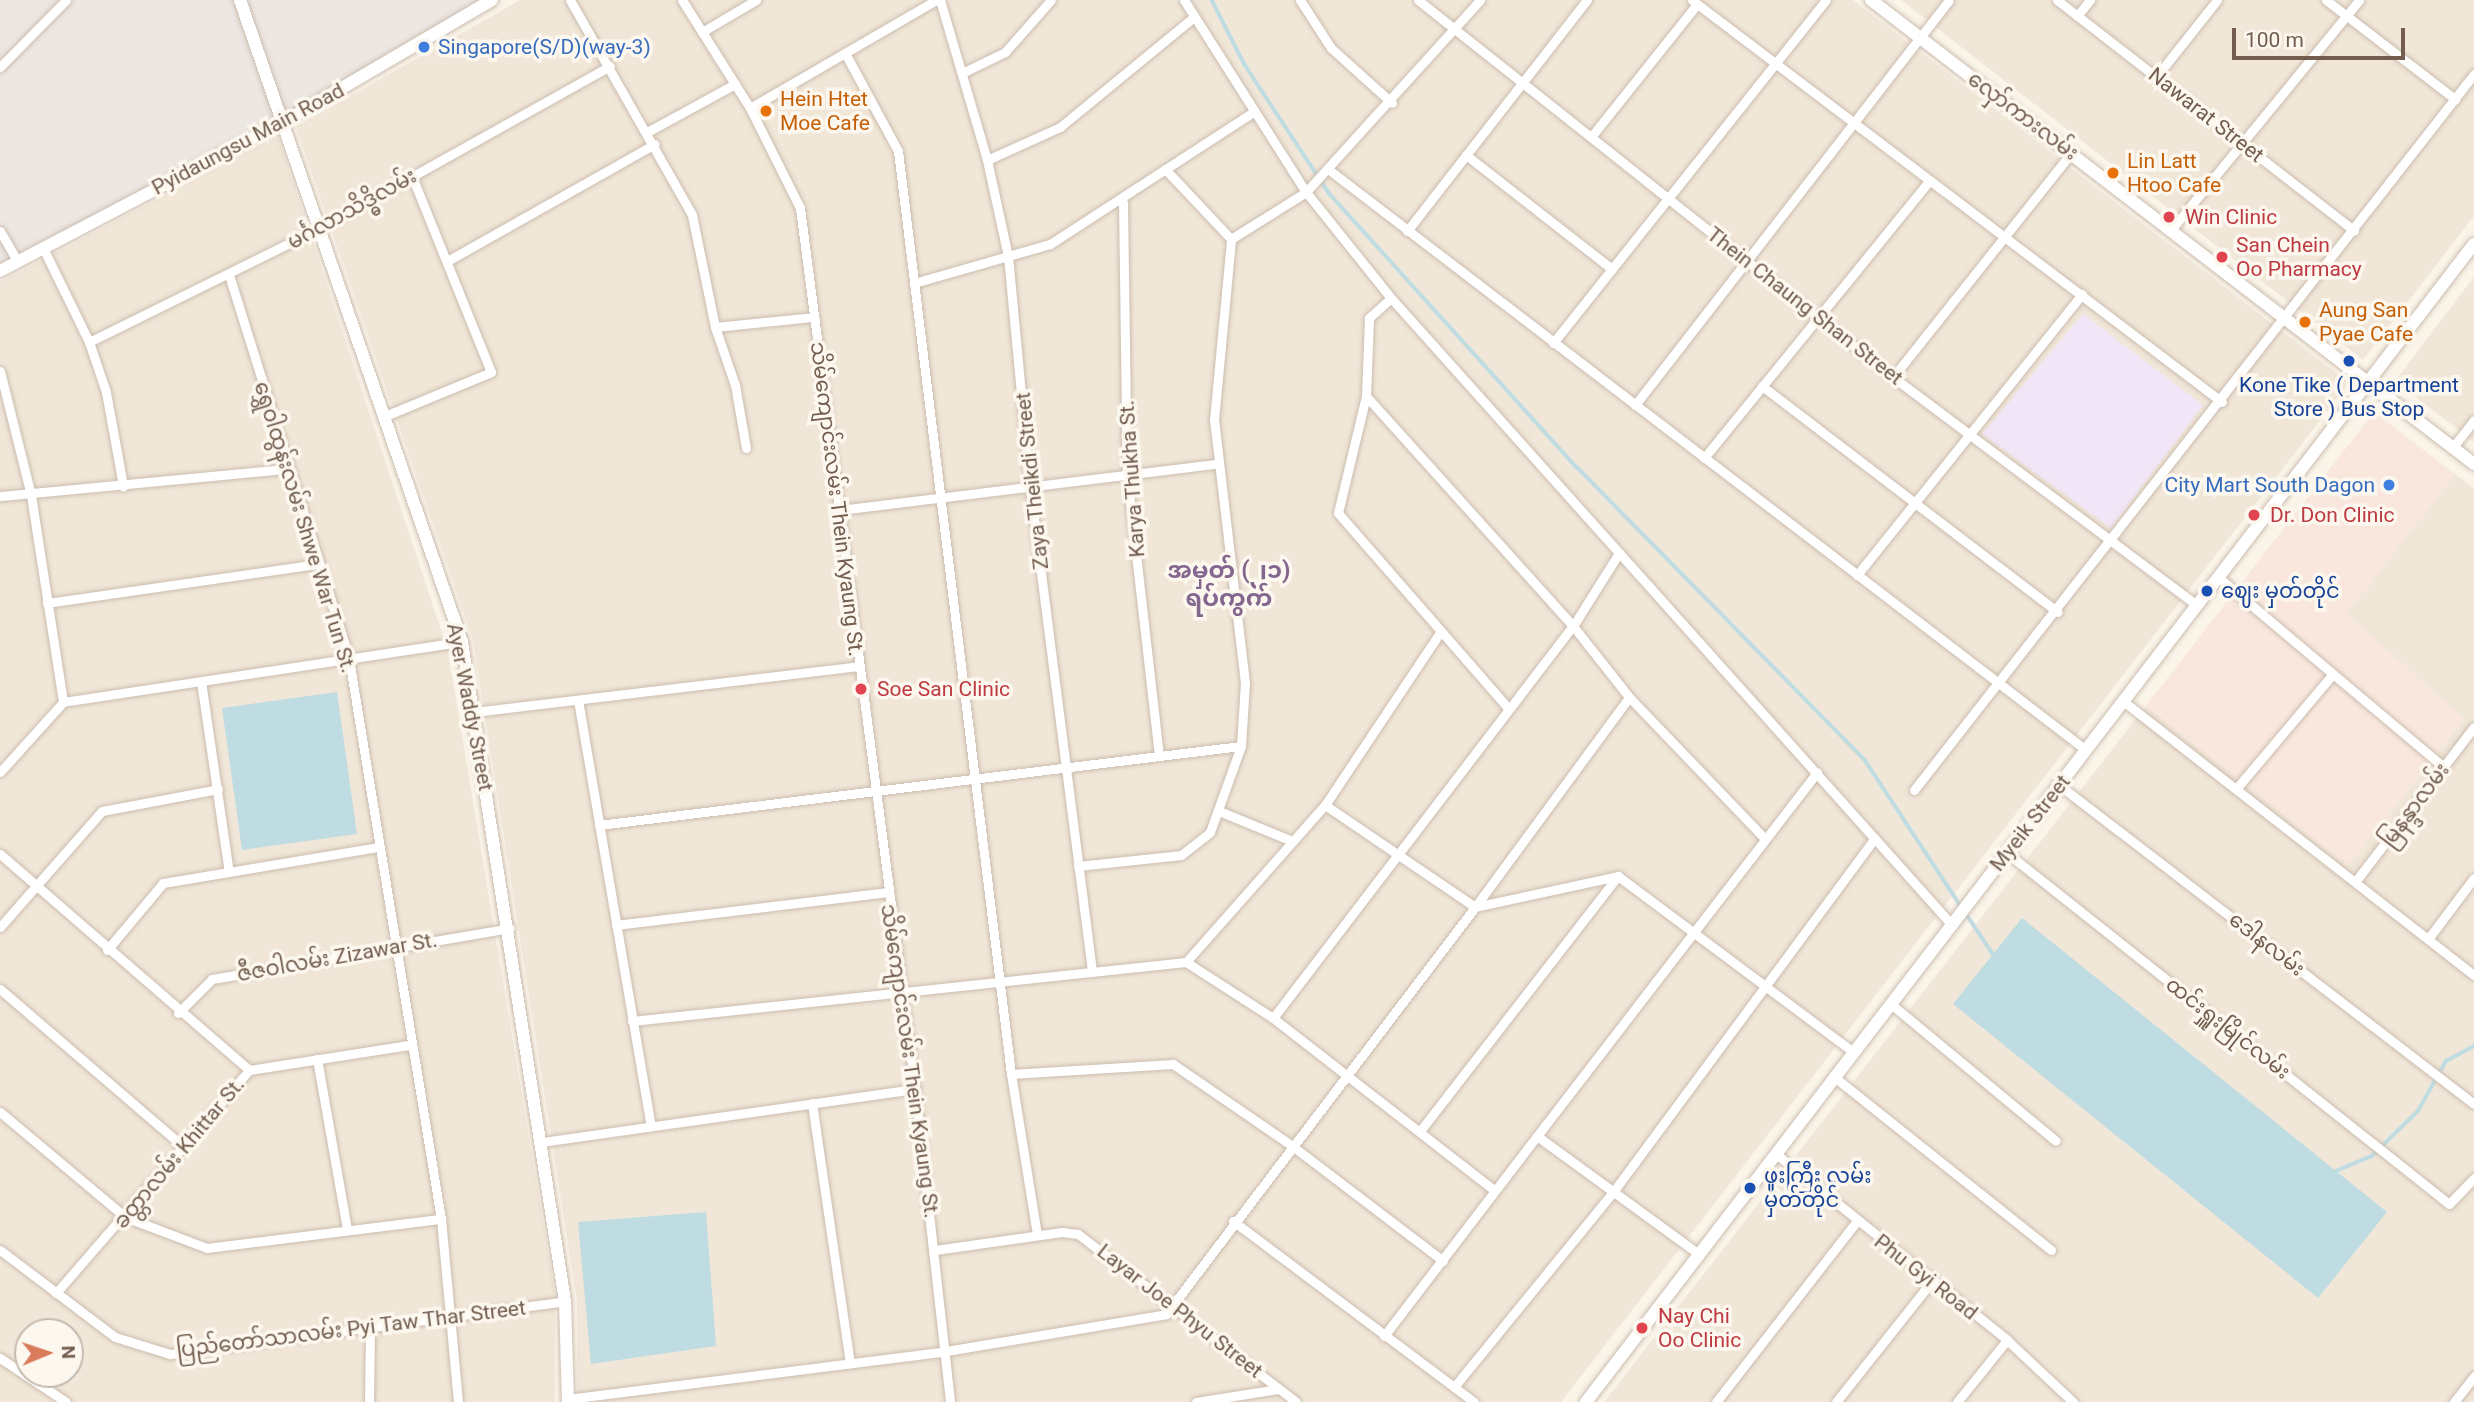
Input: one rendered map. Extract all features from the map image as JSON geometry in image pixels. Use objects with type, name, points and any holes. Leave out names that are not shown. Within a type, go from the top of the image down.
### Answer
[{"type":"street","points":[[1,65],[66,0]]},
{"type":"street","name":"Ayer Waddy Street","points":[[240,0],[462,642],[510,928],[565,1301],[568,1400]]},
{"type":"street","name":"Pyidaungsu Main Road","points":[[0,271],[284,122],[492,0]]},
{"type":"street","points":[[570,0],[649,131],[692,215],[715,327],[735,386],[746,449]]},
{"type":"street","name":"သိမ်ကျောင်းလမ်း Thein Kyaung St.","points":[[682,0],[750,108],[800,208],[900,991],[915,1089],[950,1402]]},
{"type":"street","points":[[702,32],[756,0]]},
{"type":"street","points":[[750,108],[938,0]]},
{"type":"street","name":"Zaya Theikdi Street","points":[[938,0],[987,160],[1009,256],[1030,487],[1092,968]]},
{"type":"street","points":[[962,73],[1005,52],[1051,0]]},
{"type":"street","points":[[1184,0],[1306,192],[1391,298],[1952,925]]},
{"type":"street","points":[[1300,0],[1331,48],[1392,103]]},
{"type":"street","name":"Thein Chaung Shan Street","points":[[1419,0],[1893,377],[2197,605]]},
{"type":"street","points":[[1231,239],[1306,192],[1392,103],[1480,0]]},
{"type":"street","points":[[1407,231],[1587,0]]},
{"type":"street","points":[[1553,343],[1826,0]]},
{"type":"street","name":"လှော်ကားလမ်း","points":[[1871,0],[2474,464]]},
{"type":"street","points":[[1634,405],[1949,0]]},
{"type":"street","name":"Nawarat Street","points":[[2057,0],[2354,230]]},
{"type":"street","points":[[2077,16],[2090,0]]},
{"type":"street","points":[[2156,77],[2217,0]]},
{"type":"street","points":[[2326,0],[2455,99]]},
{"type":"street","points":[[2171,230],[2359,0]]},
{"type":"street","points":[[1591,137],[1694,2],[1929,181],[2082,293],[2222,402]]},
{"type":"street","points":[[987,160],[1060,127],[1194,17]]},
{"type":"street","points":[[845,54],[898,151],[1011,1074],[1037,1235]]},
{"type":"street","name":"မင်္ဂလာသိဒ္ဓိလမ်း","points":[[89,342],[320,228],[610,66]]},
{"type":"street","points":[[1914,790],[2001,685],[2474,74]]},
{"type":"street","points":[[649,131],[735,84]]},
{"type":"street","points":[[914,283],[1050,244],[1123,202],[1165,169],[1253,112]]},
{"type":"street","points":[[449,260],[656,144]]},
{"type":"street","points":[[1893,377],[2071,153]]},
{"type":"street","points":[[1466,155],[1612,269]]},
{"type":"street","points":[[1078,866],[1181,855],[1210,832],[1241,746],[1245,683],[1214,421],[1231,239],[1165,169]]},
{"type":"street","points":[[1326,171],[2086,750]]},
{"type":"street","points":[[384,416],[491,372],[449,260],[412,176]]},
{"type":"street","points":[[1704,458],[1929,181]]},
{"type":"street","name":"Karya Thukha St.","points":[[1123,202],[1127,475],[1159,756]]},
{"type":"street","points":[[0,231],[17,261]]},
{"type":"street","name":"Myeik Street","points":[[1586,1402],[1776,1154],[1851,1050],[1891,1004],[2474,244]]},
{"type":"street","points":[[43,248],[89,342],[106,392],[123,486]]},
{"type":"street","name":"ရွှေဝါထွန်းလမ်း Shwe War Tun St.","points":[[229,275],[286,469],[349,659],[409,1045],[441,1219],[454,1317],[458,1402]]},
{"type":"street","points":[[1857,575],[2082,293]]},
{"type":"street","points":[[1391,298],[1369,318],[1366,396],[1338,513],[1508,709]]},
{"type":"street","points":[[715,327],[814,317]]},
{"type":"street","points":[[0,371],[31,495],[63,702]]},
{"type":"street","points":[[1762,386],[2058,612]]},
{"type":"street","points":[[1366,396],[1573,626],[1629,697],[1764,838]]},
{"type":"street","points":[[2452,447],[2474,419]]},
{"type":"street","points":[[840,510],[1217,464]]},
{"type":"street","points":[[0,496],[286,469]]},
{"type":"street","points":[[1273,1018],[1573,626],[1619,553]]},
{"type":"street","points":[[47,603],[317,564]]},
{"type":"street","points":[[2218,578],[2444,767]]},
{"type":"street","points":[[1186,962],[1325,805],[1441,631]]},
{"type":"street","points":[[0,772],[63,702],[462,642]]},
{"type":"street","points":[[474,712],[858,666]]},
{"type":"street","points":[[2236,789],[2333,674]]},
{"type":"street","points":[[201,681],[229,872]]},
{"type":"street","points":[[568,1400],[946,1351],[1156,1318],[1173,1308],[1233,1221],[1475,906],[1629,697]]},
{"type":"street","points":[[578,700],[650,1126]]},
{"type":"street","points":[[2123,701],[2474,975]]},
{"type":"street","name":"မြနန္ဒာလမ်း","points":[[2355,882],[2474,727]]},
{"type":"street","points":[[599,825],[1241,746]]},
{"type":"street","points":[[1384,1336],[1443,1261],[1494,1189],[1693,936],[1764,838],[1817,772]]},
{"type":"street","name":"ဒေါနလမ်း","points":[[2059,785],[2474,1104]]},
{"type":"street","points":[[0,927],[102,811],[218,789]]},
{"type":"street","points":[[1325,805],[1475,906],[1618,876]]},
{"type":"street","points":[[1219,811],[1292,841]]},
{"type":"street","points":[[1454,1387],[1613,1192],[1875,838]]},
{"type":"street","points":[[107,950],[163,883],[379,847]]},
{"type":"street","points":[[0,853],[178,1013],[250,1070]]},
{"type":"street","name":"ထင်းရှူးမြိုင်လမ်း","points":[[2007,853],[2449,1204],[2474,1178]]},
{"type":"street","points":[[1618,876],[1693,936],[1851,1050]]},
{"type":"street","points":[[1420,1131],[1618,876]]},
{"type":"street","points":[[2428,939],[2474,878]]},
{"type":"street","points":[[616,925],[888,892]]},
{"type":"street","name":"ဇီဇဝါလမ်း Zizawar St.","points":[[178,1013],[212,979],[510,928]]},
{"type":"street","points":[[632,1021],[1092,968],[1186,962],[1273,1018],[1494,1189]]},
{"type":"street","points":[[0,989],[185,1147]]},
{"type":"street","points":[[1891,1004],[2056,1141]]},
{"type":"street","name":"ခတ္တာလမ်း Khittar St.","points":[[57,1293],[250,1070],[409,1045]]},
{"type":"street","points":[[317,1059],[347,1230]]},
{"type":"street","points":[[1011,1074],[1173,1064],[1291,1145],[1443,1261]]},
{"type":"street","points":[[1833,1076],[2051,1250]]},
{"type":"street","points":[[542,1142],[915,1089]]},
{"type":"street","points":[[812,1103],[850,1363]]},
{"type":"street","points":[[0,1112],[125,1217],[207,1248],[441,1219]]},
{"type":"street","points":[[1537,1136],[1699,1254]]},
{"type":"street","name":"Phu Gyi Road","points":[[1776,1154],[1931,1282],[2007,1340],[2073,1402]]},
{"type":"street","points":[[1233,1221],[1474,1402]]},
{"type":"street","points":[[1716,1402],[1857,1221]]},
{"type":"street","name":"Layar Joe Phyu Street","points":[[935,1250],[1062,1231],[1092,1241],[1173,1308],[1296,1402]]},
{"type":"street","name":"ပြည်တော်သာလမ်း Pyi Taw Thar Street","points":[[2,1254],[115,1336],[170,1354],[565,1301]]},
{"type":"street","points":[[1836,1402],[1931,1282]]},
{"type":"street","points":[[369,1402],[370,1328]]},
{"type":"street","points":[[1957,1402],[2007,1340]]},
{"type":"street","points":[[0,1358],[66,1402]]},
{"type":"street","points":[[2454,1402],[2474,1376]]},
{"type":"street","points":[[1196,1402],[1278,1389]]},
{"type":"shaded area","points":[[0,0],[492,0],[284,122],[0,271]]},
{"type":"shaded area","points":[[520,0],[1853,0],[2349,383],[1561,1402],[577,1402],[577,1301],[473,640],[296,127]]},
{"type":"shaded area","points":[[1901,0],[2474,0],[2474,216],[2363,360]]},
{"type":"shaded area","points":[[278,136],[448,651],[555,1294],[555,1402],[0,1402],[0,282]]},
{"type":"shaded area","points":[[2474,277],[2474,442],[2395,381]]},
{"type":"shaded area","points":[[2083,314],[2203,405],[2111,528],[1982,434]]},
{"type":"shaded area","points":[[2374,412],[2455,474],[2346,614],[2464,719],[2348,865],[2146,706]]},
{"type":"shaded area","points":[[2455,474],[2474,488],[2474,1402],[1604,1402],[2146,706],[2348,865],[2464,719],[2346,614]]},
{"type":"water","points":[[337,692],[357,834],[242,850],[222,708]]},
{"type":"water","points":[[2022,918],[2387,1212],[2318,1298],[1953,1004]]},
{"type":"water","points":[[706,1212],[716,1346],[591,1364],[578,1222]]},
{"type":"waterway","points":[[1212,0],[1245,65],[1329,193],[1577,467],[1865,760],[1961,906]]},
{"type":"waterway","points":[[1965,912],[1993,954]]},
{"type":"waterway","points":[[2336,1171],[2372,1156],[2418,1111],[2446,1061],[2474,1046]]},
{"type":"place","name":"Singapore(S/D)(way-3)","points":[[424,47]]},
{"type":"place","name":"Hein Htet Moe Cafe","points":[[766,111]]},
{"type":"place","name":"Lin Latt Htoo Cafe","points":[[2113,173]]},
{"type":"place","name":"Win Clinic","points":[[2169,217]]},
{"type":"place","name":"San Chein Oo Pharmacy","points":[[2222,257]]},
{"type":"place","name":"Aung San Pyae Cafe","points":[[2305,322]]},
{"type":"place","name":"Kone Tike ( Department Store ) Bus Stop","points":[[2349,361]]},
{"type":"place","name":"City Mart South Dagon","points":[[2389,485]]},
{"type":"place","name":"Dr. Don Clinic","points":[[2254,515]]},
{"type":"place","name":"ဈေး မှတ်တိုင်","points":[[2207,591]]},
{"type":"place","name":"Soe San Clinic","points":[[861,689]]},
{"type":"place","name":"ဖူးကြီး လမ်း မှတ်တိုင်","points":[[1750,1188]]},
{"type":"place","name":"Nay Chi Oo Clinic","points":[[1642,1328]]},
{"type":"district","name":"အမှတ် (၂၁) ရပ်ကွက်","points":[[1229,585]]}]
